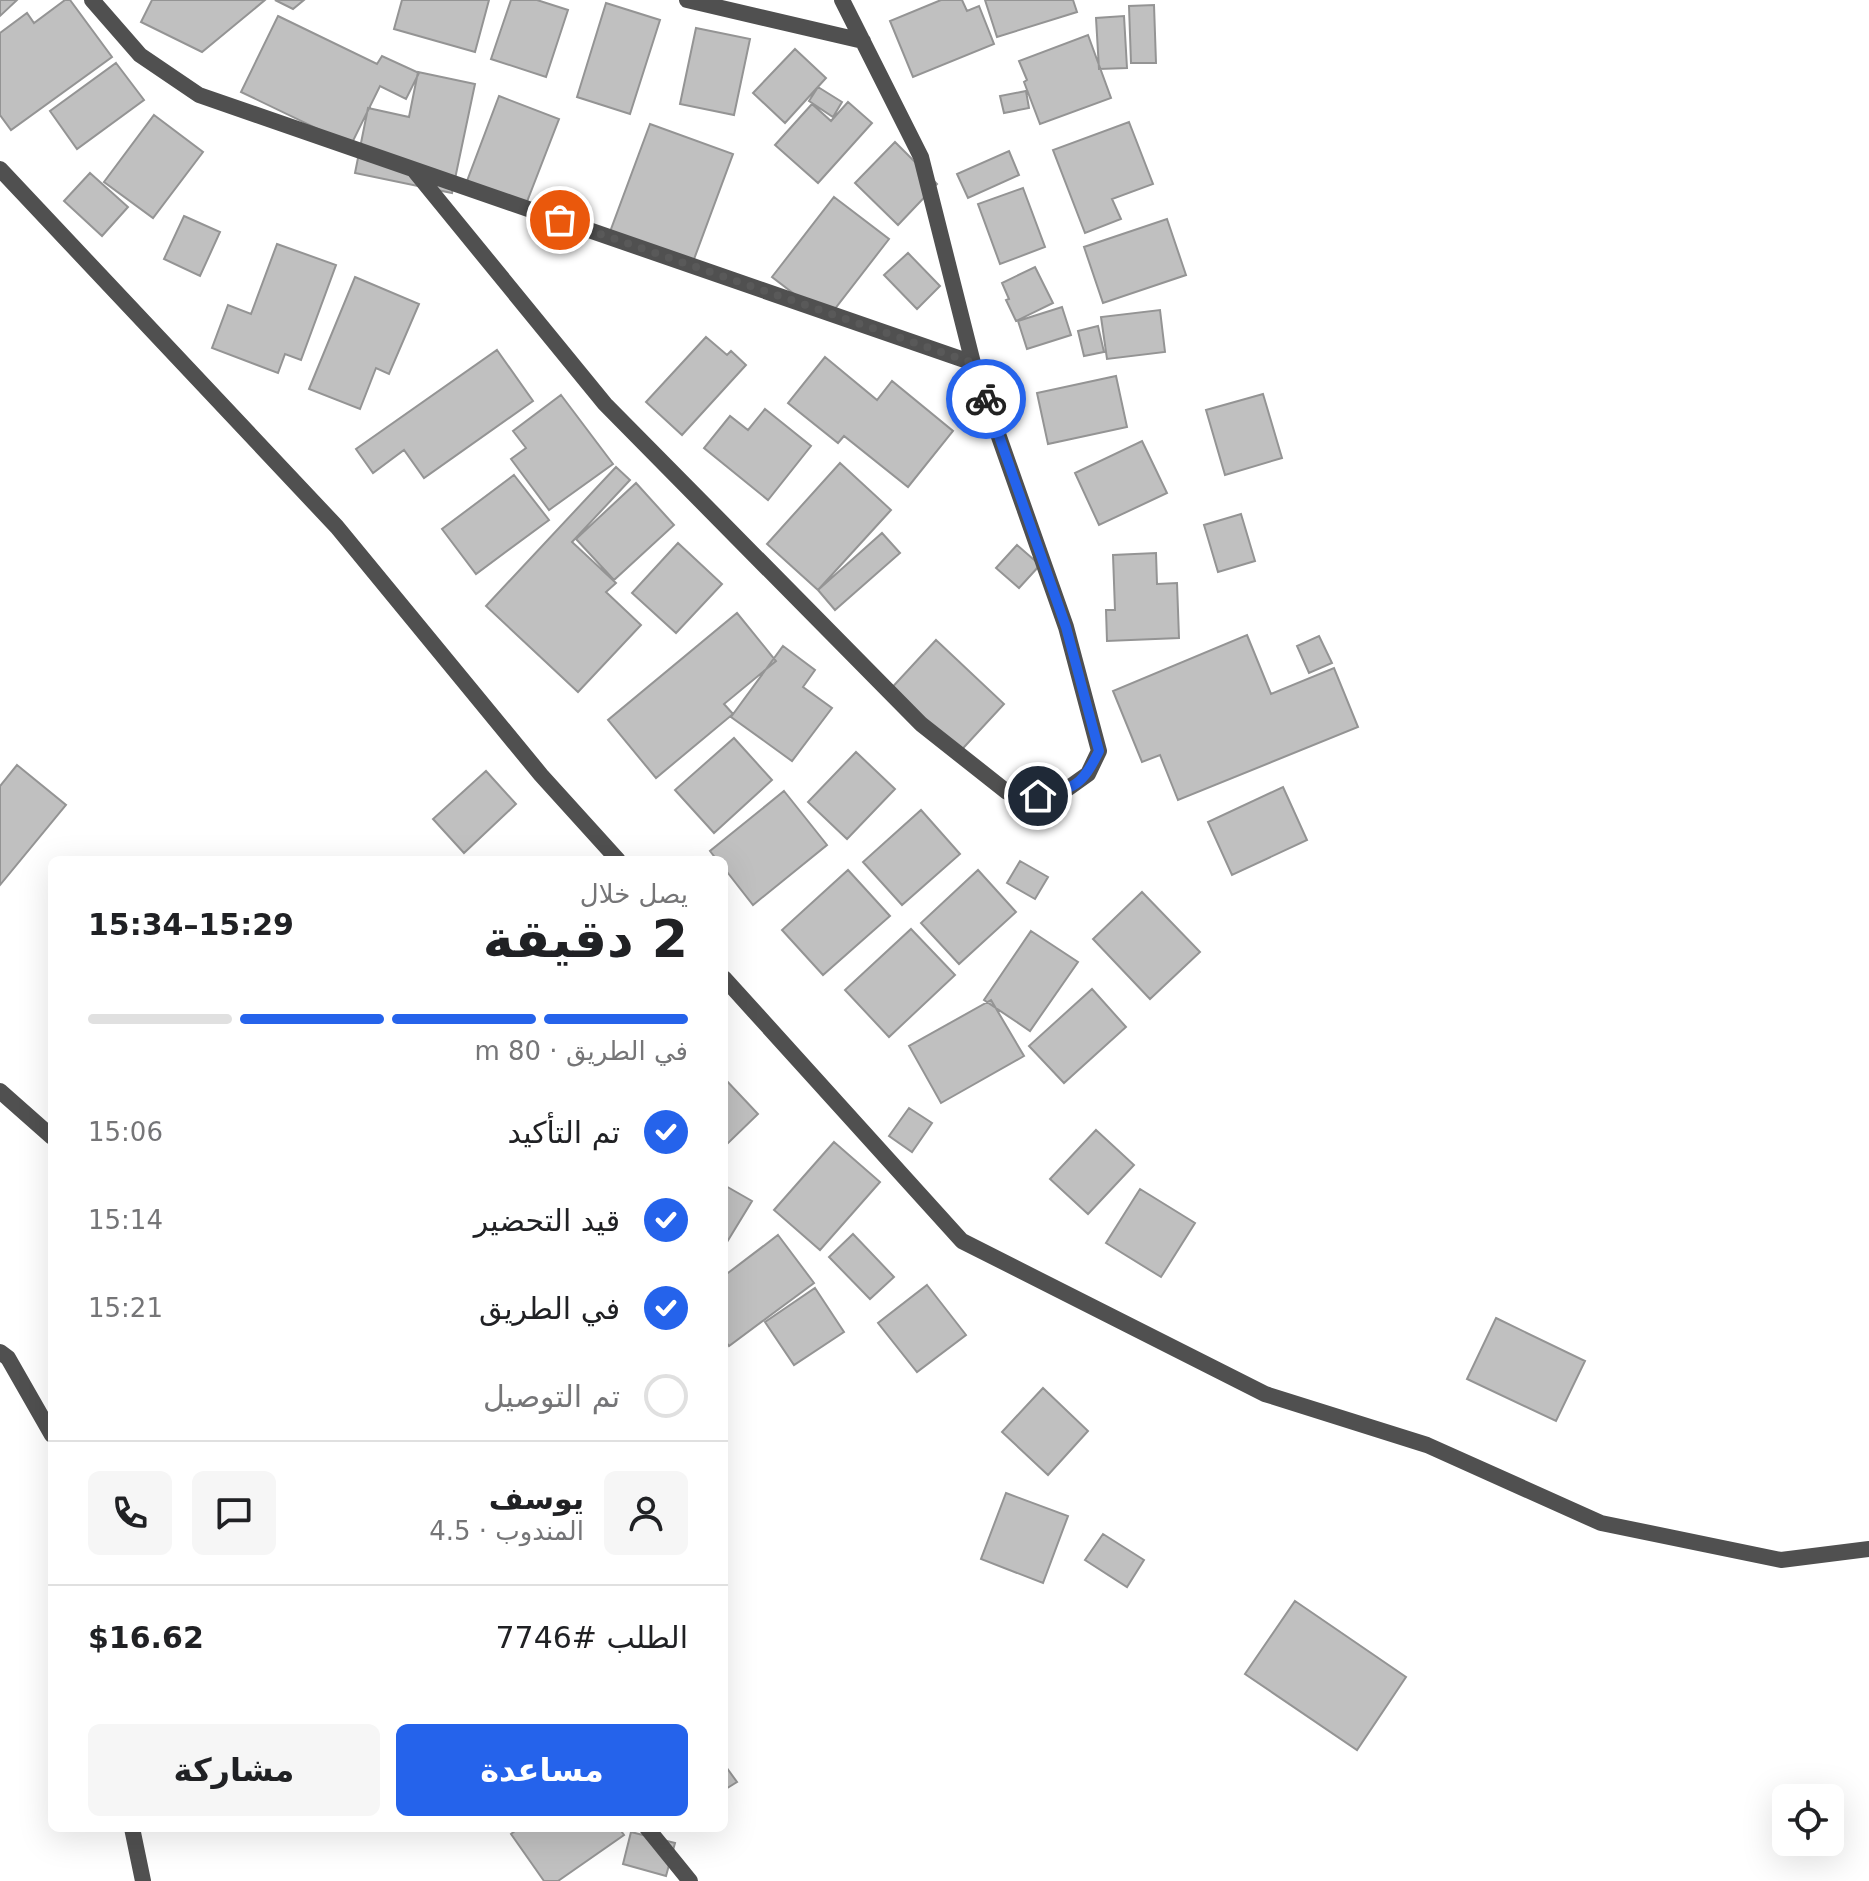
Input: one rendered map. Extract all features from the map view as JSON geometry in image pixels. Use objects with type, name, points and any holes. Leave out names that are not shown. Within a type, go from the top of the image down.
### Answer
[{"type":"street","points":[[92,0],[140,55],[199,95],[973,363]]},
{"type":"street","points":[[687,0],[863,41]]},
{"type":"street","points":[[413,169],[605,404],[921,724],[1007,792],[1038,796],[1067,789],[1088,774],[1099,751],[1066,627],[973,363],[921,157],[842,0]]},
{"type":"street","points":[[0,169],[337,527],[541,775],[614,856]]},
{"type":"street","points":[[728,982],[962,1241],[1251,1388],[1427,1445],[1601,1523],[1781,1560],[1869,1549]]},
{"type":"street","points":[[0,1091],[48,1133]]},
{"type":"street","points":[[0,1352],[8,1358],[48,1428]]},
{"type":"street","points":[[133,1832],[143,1881]]},
{"type":"street","points":[[650,1832],[690,1881]]},
{"type":"building","points":[[0,0],[17,0],[0,16]]},
{"type":"building","points":[[65,0],[70,0],[112,57],[11,130],[0,115],[0,33],[27,13],[34,23]]},
{"type":"building","points":[[152,0],[265,0],[202,52],[141,22]]},
{"type":"building","points":[[275,0],[304,0],[293,9]]},
{"type":"building","points":[[402,0],[489,0],[475,52],[394,29]]},
{"type":"building","points":[[511,0],[537,0],[568,10],[546,77],[491,59]]},
{"type":"building","points":[[941,0],[962,0],[967,11],[979,6],[994,44],[913,77],[890,21]]},
{"type":"building","points":[[985,0],[1073,0],[1077,12],[997,37]]},
{"type":"building","points":[[606,3],[660,20],[630,114],[577,97]]},
{"type":"building","points":[[1154,5],[1156,63],[1131,63],[1129,6]]},
{"type":"building","points":[[278,16],[377,64],[382,56],[419,73],[406,99],[380,86],[351,145],[241,92]]},
{"type":"building","points":[[1124,16],[1127,68],[1099,69],[1096,18]]},
{"type":"building","points":[[696,28],[750,39],[734,115],[680,104]]},
{"type":"building","points":[[1088,35],[1111,98],[1040,124],[1019,61]]},
{"type":"building","points":[[795,49],[826,78],[785,123],[753,93]]},
{"type":"building","points":[[116,63],[144,100],[77,149],[50,111]]},
{"type":"building","points":[[418,72],[475,84],[452,193],[355,173],[368,108],[409,117]]},
{"type":"building","points":[[818,87],[842,102],[833,117],[809,101]]},
{"type":"building","points":[[1026,91],[1029,108],[1004,113],[1000,96]]},
{"type":"building","points":[[499,96],[559,119],[523,212],[464,189]]},
{"type":"building","points":[[848,102],[872,123],[818,183],[775,145],[812,104],[831,121]]},
{"type":"building","points":[[154,115],[203,152],[153,218],[104,182]]},
{"type":"building","points":[[1129,122],[1153,184],[1112,199],[1121,219],[1085,233],[1053,150]]},
{"type":"building","points":[[650,124],[733,154],[690,270],[607,240]]},
{"type":"building","points":[[895,142],[937,184],[898,225],[855,183]]},
{"type":"building","points":[[1009,151],[1019,175],[968,198],[957,174]]},
{"type":"building","points":[[90,173],[128,207],[102,236],[64,201]]},
{"type":"building","points":[[1023,188],[1045,247],[1000,264],[978,204]]},
{"type":"building","points":[[834,197],[889,239],[827,319],[772,277]]},
{"type":"building","points":[[184,216],[220,232],[200,276],[164,259]]},
{"type":"building","points":[[1167,219],[1186,275],[1103,303],[1084,247]]},
{"type":"building","points":[[277,244],[336,265],[301,360],[285,354],[278,373],[212,348],[228,305],[251,314]]},
{"type":"building","points":[[908,253],[940,286],[917,309],[884,275]]},
{"type":"building","points":[[1035,267],[1053,303],[1016,321],[1002,283]]},
{"type":"building","points":[[355,277],[419,304],[389,374],[376,368],[360,409],[309,389]]},
{"type":"building","points":[[1062,307],[1071,335],[1027,349],[1018,321]]},
{"type":"building","points":[[1160,310],[1165,352],[1107,359],[1101,317]]},
{"type":"building","points":[[1098,326],[1104,352],[1084,356],[1078,331]]},
{"type":"building","points":[[706,337],[727,355],[731,351],[746,365],[682,435],[646,402]]},
{"type":"building","points":[[497,350],[533,401],[424,478],[404,450],[373,473],[356,449]]},
{"type":"building","points":[[825,357],[877,400],[892,381],[953,431],[908,487],[844,436],[838,443],[788,403]]},
{"type":"building","points":[[1116,376],[1127,427],[1048,444],[1037,393]]},
{"type":"building","points":[[1263,394],[1282,458],[1225,475],[1206,410]]},
{"type":"building","points":[[561,395],[613,464],[549,510],[511,459],[526,448],[513,431]]},
{"type":"building","points":[[765,409],[811,446],[768,500],[704,448],[730,416],[748,430]]},
{"type":"building","points":[[1142,441],[1167,493],[1099,525],[1075,473]]},
{"type":"building","points":[[840,463],[891,510],[818,590],[767,544]]},
{"type":"building","points":[[616,467],[630,480],[572,542],[616,583],[606,592],[641,625],[578,692],[486,606]]},
{"type":"building","points":[[514,475],[549,520],[476,574],[442,529]]},
{"type":"building","points":[[636,483],[674,525],[614,580],[576,539]]},
{"type":"building","points":[[1241,514],[1255,561],[1218,572],[1204,525]]},
{"type":"building","points":[[882,533],[900,553],[835,610],[818,590]]},
{"type":"building","points":[[678,543],[722,584],[676,633],[632,593]]},
{"type":"building","points":[[1017,545],[1040,565],[1019,588],[996,568]]},
{"type":"building","points":[[1156,553],[1157,584],[1177,583],[1179,638],[1107,641],[1106,610],[1115,610],[1113,555]]},
{"type":"building","points":[[737,613],[776,661],[724,704],[733,714],[656,778],[608,720]]},
{"type":"building","points":[[1247,635],[1271,694],[1334,668],[1358,727],[1178,800],[1160,755],[1142,762],[1113,691]]},
{"type":"building","points":[[1319,636],[1332,663],[1309,673],[1297,646]]},
{"type":"building","points":[[936,640],[1004,704],[954,758],[886,694]]},
{"type":"building","points":[[783,646],[815,670],[803,687],[832,708],[792,761],[731,717]]},
{"type":"building","points":[[734,738],[772,780],[714,833],[675,790]]},
{"type":"building","points":[[856,752],[895,789],[847,839],[808,802]]},
{"type":"building","points":[[17,765],[66,805],[0,885],[0,786]]},
{"type":"building","points":[[486,771],[516,804],[464,853],[433,819]]},
{"type":"building","points":[[1283,787],[1307,840],[1232,875],[1208,822]]},
{"type":"building","points":[[784,791],[827,845],[753,905],[728,873],[728,856],[714,856],[710,851]]},
{"type":"building","points":[[921,810],[960,854],[902,905],[863,862]]},
{"type":"building","points":[[1020,861],[1048,877],[1035,899],[1007,883]]},
{"type":"building","points":[[848,870],[890,916],[823,975],[782,930]]},
{"type":"building","points":[[978,870],[1016,912],[959,964],[921,923]]},
{"type":"building","points":[[1142,892],[1200,952],[1150,999],[1093,939]]},
{"type":"building","points":[[911,929],[955,975],[889,1037],[845,990]]},
{"type":"building","points":[[1031,931],[1078,962],[1030,1031],[984,1000]]},
{"type":"building","points":[[1092,989],[1126,1027],[1064,1083],[1029,1046]]},
{"type":"building","points":[[991,1000],[1024,1056],[941,1103],[909,1046]]},
{"type":"building","points":[[728,1082],[758,1114],[728,1143]]},
{"type":"building","points":[[909,1108],[932,1123],[912,1152],[889,1136]]},
{"type":"building","points":[[1096,1130],[1134,1165],[1088,1214],[1050,1179]]},
{"type":"building","points":[[834,1142],[880,1182],[820,1250],[774,1210]]},
{"type":"building","points":[[728,1187],[752,1201],[728,1240]]},
{"type":"building","points":[[1140,1189],[1195,1223],[1161,1277],[1106,1243]]},
{"type":"building","points":[[853,1234],[894,1277],[870,1299],[829,1257]]},
{"type":"building","points":[[778,1235],[814,1283],[729,1346],[728,1273]]},
{"type":"building","points":[[927,1285],[966,1335],[917,1372],[878,1323]]},
{"type":"building","points":[[815,1288],[844,1332],[794,1365],[765,1322]]},
{"type":"building","points":[[1496,1318],[1585,1361],[1556,1421],[1467,1379]]},
{"type":"building","points":[[1043,1388],[1088,1431],[1048,1475],[1002,1432]]},
{"type":"building","points":[[1006,1493],[1068,1516],[1043,1583],[981,1559]]},
{"type":"building","points":[[1103,1534],[1144,1560],[1127,1587],[1085,1560]]},
{"type":"building","points":[[1295,1601],[1406,1677],[1357,1750],[1245,1674]]},
{"type":"building","points":[[728,1770],[737,1782],[728,1788]]},
{"type":"building","points":[[622,1832],[624,1835],[558,1881],[544,1881],[511,1834]]},
{"type":"building","points":[[631,1832],[675,1843],[666,1876],[623,1864]]},
{"type":"way so far","points":[[560,220],[973,363],[986,399]]},
{"type":"route","points":[[986,399],[1066,627],[1099,751],[1088,774],[1067,789],[1038,796]]}]
